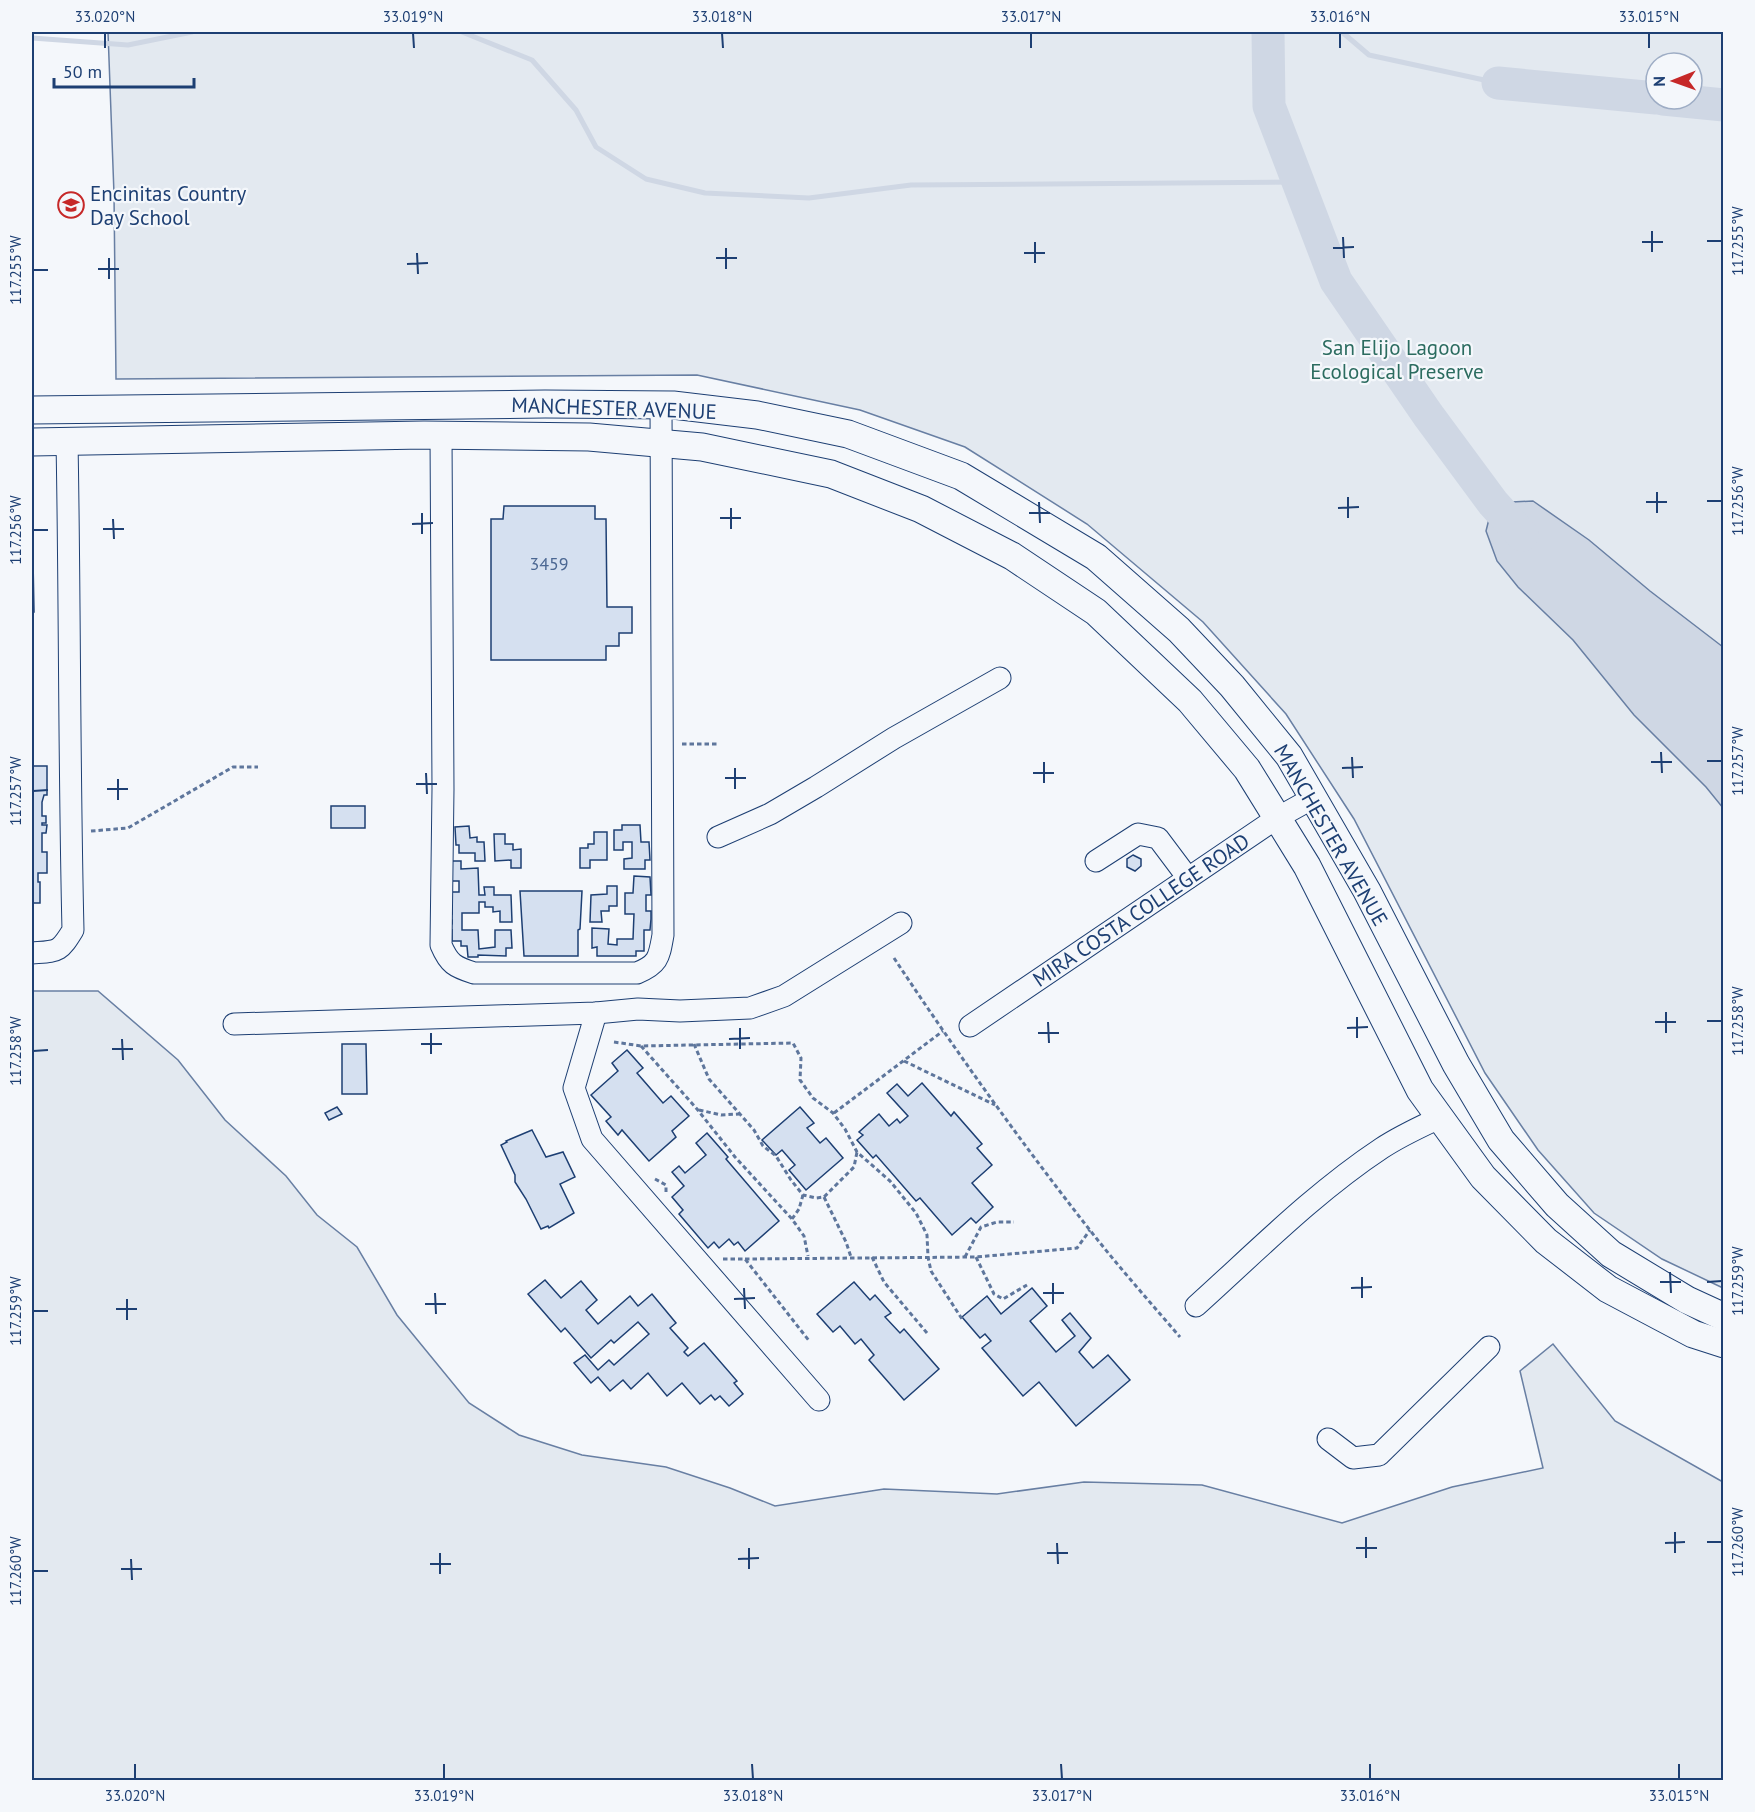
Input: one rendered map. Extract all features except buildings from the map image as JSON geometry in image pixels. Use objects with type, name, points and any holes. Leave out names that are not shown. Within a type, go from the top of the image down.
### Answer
[{"type":"main road","name":"MANCHESTER AVENUE","points":[[32,410],[545,404],[661,405],[704,408],[757,415],[848,434],[961,476],[1096,557],[1179,630],[1232,686],[1290,756],[1367,891],[1456,1064],[1501,1140],[1557,1205],[1611,1254],[1687,1300],[1724,1317]]},
{"type":"main road","name":"MANCHESTER AVENUE","points":[[32,442],[441,435],[588,437],[702,447],[831,474],[921,509],[1012,556],[1095,612],[1190,701],[1247,769],[1306,866],[1420,1090],[1483,1177],[1546,1241],[1608,1289],[1693,1334],[1724,1344]]},
{"type":"street","points":[[441,435],[443,789],[441,945],[448,959],[458,968],[474,973],[637,973],[651,967],[660,956],[663,935],[661,405]]},
{"type":"street","points":[[32,953],[56,951],[63,947],[73,930],[67,441]]},
{"type":"street","points":[[718,837],[770,814],[894,738],[1000,678]]},
{"type":"street","name":"MIRA COSTA COLLEGE ROAD","points":[[970,1026],[1277,818],[1313,798]]},
{"type":"street","points":[[1096,861],[1138,834],[1158,838],[1188,878]]},
{"type":"street","points":[[234,1024],[638,1009],[680,1011],[750,1008],[784,996],[902,923]]},
{"type":"street","points":[[596,1012],[574,1088],[592,1139],[819,1400]]},
{"type":"street","points":[[1196,1306],[1343,1176],[1383,1147],[1439,1118]]},
{"type":"street","points":[[1328,1439],[1353,1458],[1379,1455],[1489,1347]]},
{"type":"path","points":[[662,745],[719,744]]},
{"type":"path","points":[[71,832],[128,828],[233,767],[258,767]]},
{"type":"path","points":[[894,958],[996,1106],[1090,1230],[1180,1337]]},
{"type":"path","points":[[833,1113],[943,1031]]},
{"type":"path","points":[[614,1042],[641,1046],[793,1043],[801,1058],[800,1080],[813,1098],[833,1113],[845,1129],[857,1152],[890,1181],[916,1213],[927,1235],[931,1271],[962,1319]]},
{"type":"path","points":[[694,1044],[709,1080],[754,1130],[763,1146],[776,1156],[803,1195],[824,1197],[854,1167],[857,1152]]},
{"type":"path","points":[[641,1046],[697,1109],[735,1157],[792,1219],[804,1236],[808,1257]]},
{"type":"path","points":[[904,1061],[996,1106]]},
{"type":"path","points":[[697,1109],[721,1115],[740,1114]]},
{"type":"path","points":[[648,1173],[666,1185],[666,1200]]},
{"type":"path","points":[[792,1219],[799,1209],[803,1195]]},
{"type":"path","points":[[824,1197],[851,1257]]},
{"type":"path","points":[[965,1257],[981,1227],[998,1222],[1014,1222]]},
{"type":"path","points":[[718,1257],[725,1260],[808,1257],[976,1257],[1077,1248],[1090,1230]]},
{"type":"path","points":[[872,1257],[884,1282],[927,1333]]},
{"type":"path","points":[[976,1257],[994,1294],[1003,1299],[1027,1285]]},
{"type":"path","points":[[745,1259],[810,1342]]},
{"type":"green space","name":"San Elijo Lagoon Ecological Preserve","points":[[108,32],[1723,32],[1723,1288],[1662,1259],[1594,1213],[1538,1150],[1485,1073],[1354,819],[1286,714],[1203,622],[1087,524],[965,447],[860,410],[697,375],[116,379],[114,194]]},
{"type":"green space","points":[[32,991],[98,991],[178,1060],[225,1120],[286,1176],[317,1215],[357,1247],[397,1315],[469,1403],[519,1435],[582,1455],[666,1467],[775,1506],[884,1489],[997,1494],[1084,1482],[1202,1485],[1342,1523],[1452,1487],[1543,1468],[1520,1371],[1553,1344],[1615,1421],[1723,1482],[1723,1780],[32,1780]]},
{"type":"shaded area","points":[[1533,501],[1589,540],[1723,647],[1723,808],[1706,787],[1634,715],[1573,640],[1518,587],[1497,561],[1486,531],[1493,503]]},
{"type":"waterway","points":[[32,38],[128,45],[192,32]]},
{"type":"waterway","points":[[462,32],[532,60],[576,110],[596,147],[646,179],[705,193],[809,198],[911,185],[1299,182]]},
{"type":"waterway","points":[[1268,32],[1269,106],[1336,281],[1428,415],[1493,503],[1522,535]]},
{"type":"waterway","points":[[1342,32],[1369,55],[1498,83]]},
{"type":"waterway","points":[[1498,83],[1644,97]]},
{"type":"waterway","points":[[1704,103],[1724,105]]},
{"type":"place","name":"Encinitas Country Day School","points":[[71,205]]}]
